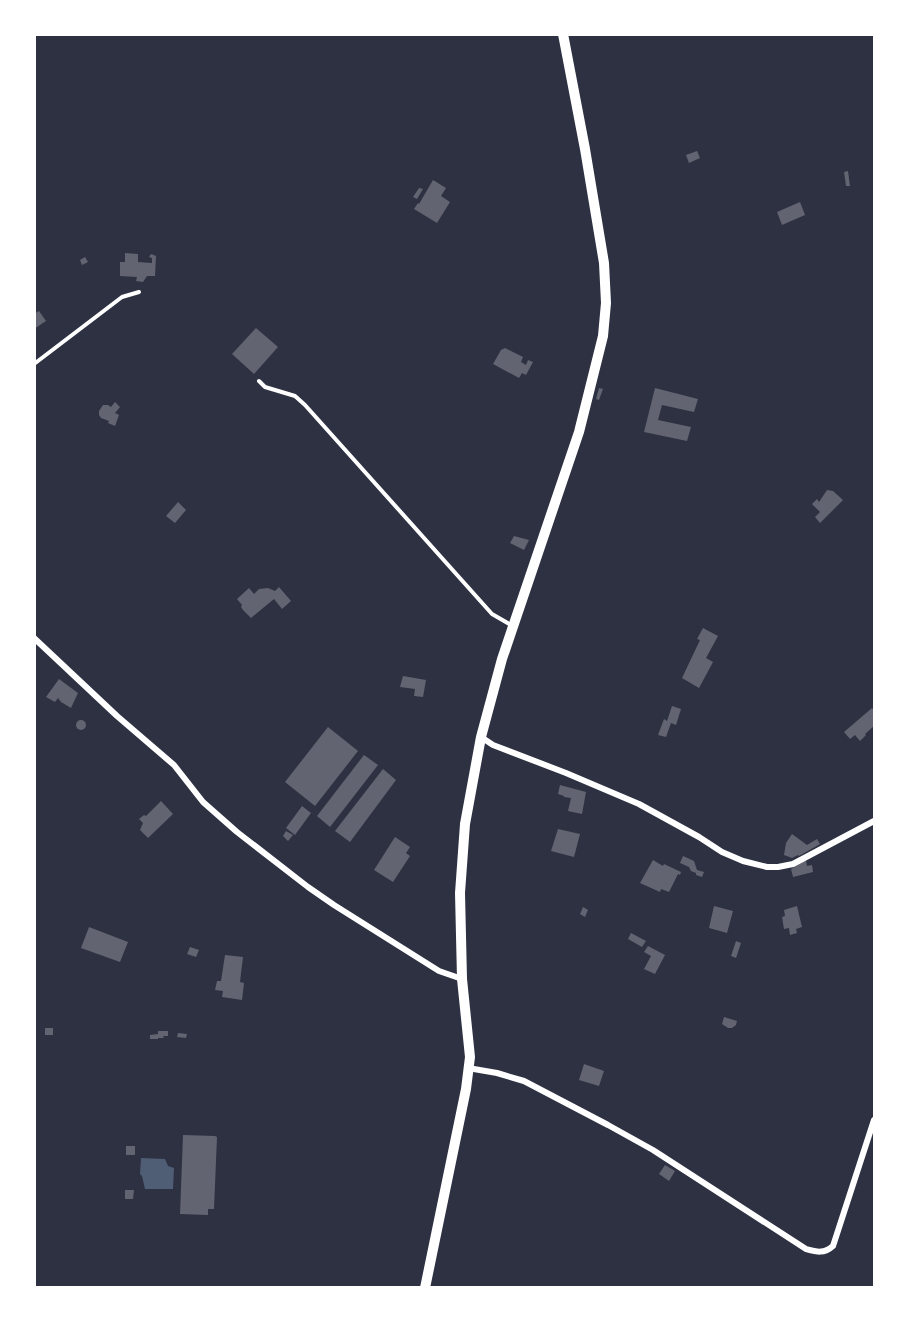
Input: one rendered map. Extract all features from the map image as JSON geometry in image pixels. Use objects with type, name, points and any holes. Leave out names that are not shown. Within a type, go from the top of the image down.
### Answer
[{"type":"main road","points":[[425,1287],[466,1089],[470,1057],[462,979],[460,893],[465,824],[481,737],[502,659],[579,432],[603,336],[606,303],[604,263],[563,34]]},
{"type":"street","points":[[34,638],[117,716],[174,765],[203,802],[237,832],[334,905],[439,970],[462,979]]},
{"type":"street","points":[[481,737],[493,745],[639,804],[722,852],[742,861],[767,867],[792,864],[874,820]]},
{"type":"street","points":[[468,1068],[524,1081],[579,1109],[653,1150],[806,1249],[818,1253],[828,1251],[833,1246],[874,1120]]},
{"type":"lane","points":[[34,364],[122,297],[139,292]]},
{"type":"lane","points":[[259,381],[265,387],[295,396],[305,405],[492,614],[513,626]]},
{"type":"water","points":[[141,1158],[165,1159],[168,1166],[174,1168],[173,1189],[145,1189],[140,1174]]},
{"type":"building","points":[[697,151],[700,158],[689,163],[686,155]]},
{"type":"building","points":[[848,171],[850,186],[846,186],[844,172]]},
{"type":"building","points":[[433,180],[446,188],[441,196],[450,202],[437,223],[414,209]]},
{"type":"building","points":[[419,188],[423,189],[417,199],[413,197]]},
{"type":"building","points":[[800,202],[805,215],[782,225],[777,212]]},
{"type":"building","points":[[125,253],[138,254],[138,262],[152,263],[152,258],[149,257],[151,254],[156,256],[155,276],[147,276],[143,282],[136,281],[137,277],[120,276],[120,262],[125,262]]},
{"type":"building","points":[[85,257],[88,262],[82,265],[80,260]]},
{"type":"building","points":[[39,311],[46,321],[34,329],[34,314]]},
{"type":"building","points":[[256,328],[278,347],[254,374],[232,354]]},
{"type":"building","points":[[505,348],[523,357],[521,362],[526,365],[528,360],[533,362],[526,375],[522,373],[519,378],[493,364],[501,350]]},
{"type":"building","points":[[599,388],[603,389],[599,400],[596,399]]},
{"type":"building","points":[[655,388],[698,399],[694,412],[662,405],[658,420],[691,427],[687,441],[644,432]]},
{"type":"building","points":[[115,402],[120,407],[115,413],[119,415],[115,426],[101,418],[99,411],[103,405],[111,407]]},
{"type":"building","points":[[827,490],[833,491],[843,500],[820,523],[815,517],[820,512],[812,504],[817,499],[819,502]]},
{"type":"building","points":[[178,502],[186,510],[175,523],[166,516]]},
{"type":"building","points":[[514,536],[529,540],[524,550],[510,543]]},
{"type":"building","points":[[279,587],[291,601],[282,609],[274,599],[251,618],[237,599],[249,588],[254,594],[259,589],[268,588],[275,591]]},
{"type":"building","points":[[703,628],[718,636],[706,658],[713,662],[699,688],[682,678],[700,640],[697,639]]},
{"type":"building","points":[[403,676],[426,680],[423,697],[414,696],[415,689],[400,687]]},
{"type":"building","points":[[59,679],[78,693],[71,708],[58,698],[55,702],[46,697]]},
{"type":"building","points":[[672,706],[681,709],[676,725],[671,723],[666,737],[658,735],[664,719],[667,721]]},
{"type":"building","points":[[872,708],[874,726],[860,741],[855,735],[850,739],[844,732]]},
{"type":"building","points":[[81,720],[85,721],[85,729],[81,730],[77,729],[76,725],[77,721]]},
{"type":"building","points":[[328,727],[358,751],[315,806],[285,782]]},
{"type":"building","points":[[364,755],[378,765],[330,827],[317,816]]},
{"type":"building","points":[[383,769],[396,780],[350,842],[335,831]]},
{"type":"building","points":[[560,785],[586,792],[582,814],[568,811],[571,798],[558,794]]},
{"type":"building","points":[[161,801],[173,814],[148,838],[140,830],[143,823],[139,819],[146,816]]},
{"type":"building","points":[[302,806],[311,813],[295,835],[286,828]]},
{"type":"building","points":[[558,829],[580,834],[574,857],[551,851]]},
{"type":"building","points":[[286,831],[293,835],[288,841],[283,836]]},
{"type":"building","points":[[792,834],[807,845],[817,839],[820,844],[792,858],[784,855],[786,843]]},
{"type":"building","points":[[395,837],[410,847],[406,853],[410,856],[393,882],[374,870]]},
{"type":"building","points":[[683,856],[694,861],[697,870],[704,872],[702,877],[680,863]]},
{"type":"building","points":[[653,860],[681,872],[669,892],[661,889],[660,892],[640,883]]},
{"type":"building","points":[[806,860],[807,866],[812,865],[813,872],[793,877],[791,869]]},
{"type":"building","points":[[714,906],[733,911],[727,933],[709,928]]},
{"type":"building","points":[[797,906],[802,927],[796,929],[797,933],[790,935],[789,928],[784,929],[782,917],[785,916],[784,910]]},
{"type":"building","points":[[583,907],[588,910],[585,917],[580,914]]},
{"type":"building","points":[[89,927],[128,942],[120,962],[81,948]]},
{"type":"building","points":[[631,933],[646,941],[642,947],[628,939]]},
{"type":"building","points":[[736,941],[741,943],[736,958],[731,956]]},
{"type":"building","points":[[648,946],[665,955],[655,974],[644,969],[651,956],[644,952]]},
{"type":"building","points":[[190,947],[199,950],[196,957],[187,954]]},
{"type":"building","points":[[225,955],[243,957],[240,982],[244,983],[242,1000],[222,997],[223,991],[215,990],[217,981],[221,981]]},
{"type":"building","points":[[724,1017],[737,1021],[736,1025],[728,1028],[722,1024]]},
{"type":"building","points":[[45,1028],[53,1028],[53,1035],[45,1035]]},
{"type":"building","points":[[158,1031],[168,1031],[168,1036],[150,1039],[150,1035],[158,1034]]},
{"type":"building","points":[[178,1033],[187,1034],[186,1038],[177,1037]]},
{"type":"building","points":[[584,1064],[604,1071],[599,1086],[579,1080]]},
{"type":"building","points":[[183,1135],[217,1137],[214,1209],[208,1209],[208,1215],[180,1214]]},
{"type":"building","points":[[126,1146],[135,1146],[135,1155],[126,1155]]},
{"type":"building","points":[[665,1165],[675,1171],[669,1181],[659,1174]]},
{"type":"building","points":[[125,1190],[134,1190],[133,1199],[125,1199]]}]
